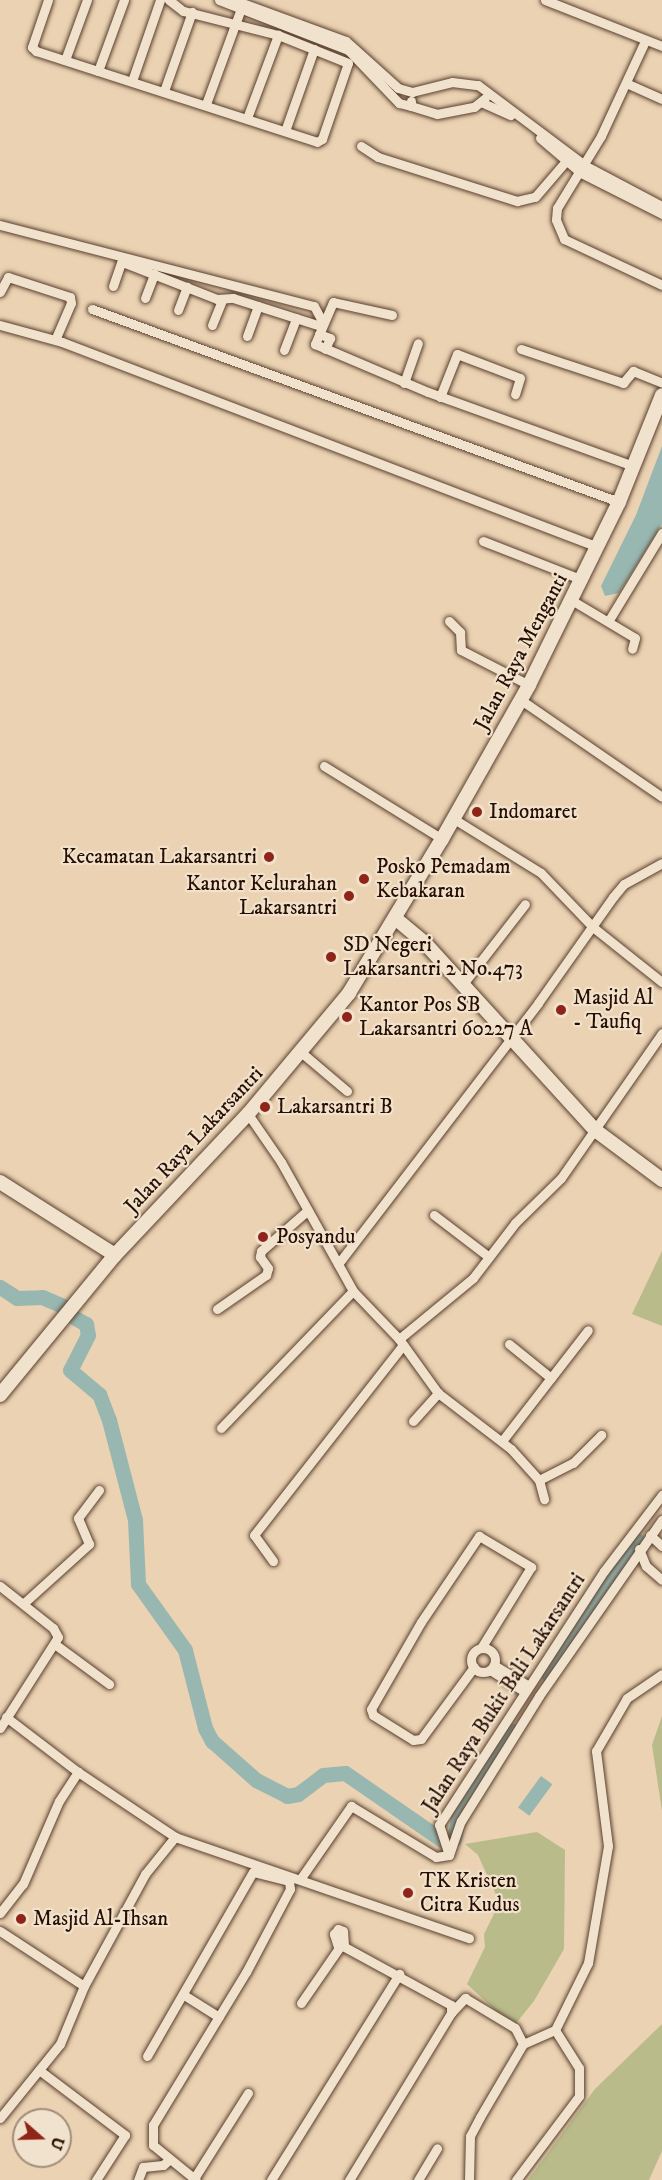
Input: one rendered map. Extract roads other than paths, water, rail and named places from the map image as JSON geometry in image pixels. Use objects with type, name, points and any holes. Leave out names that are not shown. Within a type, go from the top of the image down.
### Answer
[{"type":"main road","name":"Jalan Raya Menganti","points":[[395,918],[521,700],[573,601],[619,502],[662,395]]},
{"type":"main road","points":[[395,918],[424,942],[509,1039],[595,1130],[662,1180]]},
{"type":"main road","name":"Jalan Raya Lakarsantri","points":[[0,1395],[115,1255],[248,1114],[302,1053],[349,993],[395,918]]},
{"type":"main road","points":[[0,1182],[115,1255]]},
{"type":"street","points":[[48,0],[32,47],[65,60],[317,142],[322,139],[348,63],[278,35],[234,26],[176,8],[169,0]]},
{"type":"street","points":[[65,60],[87,0]]},
{"type":"street","points":[[98,70],[124,0]]},
{"type":"street","points":[[132,81],[160,0]]},
{"type":"street","points":[[219,0],[240,11],[348,50],[399,103],[437,114],[483,103],[504,109],[566,161],[662,206]]},
{"type":"street","points":[[234,0],[346,41],[398,88],[412,92],[452,82],[487,90],[584,169],[662,214]]},
{"type":"street","points":[[545,0],[662,46]]},
{"type":"street","points":[[206,104],[240,11]]},
{"type":"street","points":[[164,91],[192,12]]},
{"type":"street","points":[[247,118],[278,35]]},
{"type":"street","points":[[645,41],[584,169],[557,208],[556,219],[564,239],[662,285]]},
{"type":"street","points":[[285,131],[315,49]]},
{"type":"street","points":[[626,83],[662,99]]},
{"type":"street","points":[[483,103],[487,90]]},
{"type":"street","points":[[411,106],[412,92]]},
{"type":"street","points":[[361,146],[378,157],[517,201],[535,197],[566,161]]},
{"type":"street","points":[[0,225],[314,306],[321,328]]},
{"type":"street","points":[[113,286],[122,263],[222,300],[233,298],[321,328]]},
{"type":"street","points":[[145,298],[154,274]]},
{"type":"street","points":[[0,292],[8,277],[70,297],[71,303],[55,340]]},
{"type":"street","points":[[178,310],[187,287]]},
{"type":"street","points":[[212,325],[222,300]]},
{"type":"street","points":[[392,315],[338,300],[333,302],[315,344],[440,397],[634,465]]},
{"type":"street","points":[[247,336],[258,306]]},
{"type":"street","points":[[92,309],[619,502]]},
{"type":"street","points":[[284,350],[296,318]]},
{"type":"street","points":[[0,325],[55,340],[598,547]]},
{"type":"street","points":[[404,383],[418,343]]},
{"type":"street","points":[[521,349],[623,383],[633,371],[662,383]]},
{"type":"street","points":[[440,397],[457,354],[520,378],[515,394]]},
{"type":"street","points":[[609,620],[662,533]]},
{"type":"street","points":[[483,541],[583,580]]},
{"type":"street","points":[[573,601],[609,620],[635,638],[632,649]]},
{"type":"street","points":[[449,621],[460,632],[461,650],[529,685]]},
{"type":"street","points":[[521,700],[662,797]]},
{"type":"street","points":[[324,766],[442,839]]},
{"type":"street","points":[[454,819],[541,873],[594,928],[662,982]]},
{"type":"street","points":[[338,1264],[594,928],[624,884],[662,863]]},
{"type":"street","points":[[463,984],[525,904]]},
{"type":"street","points":[[273,1561],[254,1534],[401,1342],[464,1286],[515,1223],[561,1178],[662,1033]]},
{"type":"street","points":[[302,1053],[347,1091]]},
{"type":"street","points":[[248,1114],[308,1210],[353,1291],[401,1342],[438,1392],[502,1441],[539,1480],[544,1499]]},
{"type":"street","points":[[217,1309],[266,1275],[269,1271],[260,1257],[261,1251],[308,1210]]},
{"type":"street","points":[[434,1215],[489,1257]]},
{"type":"street","points":[[221,1428],[353,1291]]},
{"type":"street","points":[[502,1441],[588,1330]]},
{"type":"street","points":[[509,1344],[551,1377]]},
{"type":"street","points":[[413,1421],[438,1392]]},
{"type":"street","points":[[539,1480],[573,1463],[601,1435]]},
{"type":"street","points":[[24,1603],[89,1544],[78,1518],[99,1490]]},
{"type":"street","name":"Jalan Raya Bukit Bali Lakarsantri","points":[[448,1852],[437,1829],[530,1691],[604,1571],[662,1495]]},
{"type":"street","name":"Jalan Raya Bukit Bali Lakarsantri","points":[[448,1852],[461,1821],[530,1691],[662,1520]]},
{"type":"street","points":[[650,1535],[662,1546]]},
{"type":"street","points":[[479,1536],[531,1567],[482,1648],[472,1655],[474,1667],[421,1739],[413,1740],[373,1716],[370,1710],[421,1622],[479,1536]]},
{"type":"street","points":[[639,1550],[646,1566],[662,1580]]},
{"type":"street","points":[[0,1586],[53,1628],[58,1637],[56,1645],[2,1723],[176,1837],[301,1878],[469,1938]]},
{"type":"street","points":[[56,1645],[109,1684]]},
{"type":"street","points":[[482,1648],[494,1654],[492,1667]]},
{"type":"street","points":[[474,1667],[481,1671],[492,1667]]},
{"type":"street","points":[[492,1667],[530,1691]]},
{"type":"street","points":[[469,2180],[470,2136],[523,2044],[555,2030],[588,1963],[608,1846],[596,1751],[627,1698],[662,1674]]},
{"type":"street","points":[[0,1913],[23,1884],[59,1801],[78,1772]]},
{"type":"street","points":[[301,1878],[351,1806],[436,1857],[448,1852]]},
{"type":"street","points":[[0,2118],[60,2044],[84,1986],[145,1874],[176,1837]]},
{"type":"street","points":[[147,2056],[254,1872],[289,1881],[290,1889],[219,2017],[153,2125],[150,2135],[153,2145],[194,2179],[248,2093]]},
{"type":"street","points":[[0,1931],[84,1986]]},
{"type":"street","points":[[301,2003],[341,1946],[399,1974],[445,2000],[451,2013]]},
{"type":"street","points":[[271,2180],[399,1974]]},
{"type":"street","points":[[184,1995],[219,2017]]},
{"type":"street","points":[[349,2180],[451,2013],[465,1998],[515,2028],[523,2044]]},
{"type":"street","points":[[516,2180],[579,2096],[579,2068],[555,2030]]},
{"type":"street","points":[[39,2070],[125,2135],[96,2180]]},
{"type":"street","points":[[418,2180],[437,2148]]},
{"type":"street","points":[[138,2180],[143,2167],[163,2165],[170,2159]]},
{"type":"water","points":[[662,446],[662,524],[619,593],[605,596],[601,586],[636,515]]},
{"type":"water","points":[[541,1776],[552,1784],[529,1816],[518,1808]]},
{"type":"waterway","points":[[0,1287],[17,1298],[42,1297],[70,1309]]},
{"type":"waterway","points":[[75,1318],[86,1324],[88,1335],[70,1370],[99,1394],[109,1420],[135,1520],[138,1584],[185,1650],[205,1728],[212,1741],[256,1780],[287,1796],[298,1794],[323,1775],[345,1773],[445,1842]]},
{"type":"waterway","points":[[549,1676],[637,1540]]},
{"type":"waterway","points":[[454,1839],[459,1813],[512,1731]]},
{"type":"place","name":"Indomaret","points":[[477,812]]},
{"type":"place","name":"Kecamatan Lakarsantri","points":[[269,857]]},
{"type":"place","name":"Posko Pemadam Kebakaran","points":[[364,879]]},
{"type":"place","name":"Kantor Kelurahan Lakarsantri","points":[[349,896]]},
{"type":"place","name":"SD Negeri Lakarsantri 2 No.473","points":[[331,957]]},
{"type":"place","name":"Masjid Al - Taufiq","points":[[561,1010]]},
{"type":"place","name":"Kantor Pos SB Lakarsantri 60227 A","points":[[347,1017]]},
{"type":"place","name":"Lakarsantri B","points":[[265,1107]]},
{"type":"place","name":"Posyandu","points":[[263,1237]]},
{"type":"place","name":"TK Kristen Citra Kudus","points":[[408,1893]]},
{"type":"place","name":"Masjid Al-Ihsan","points":[[21,1919]]}]
